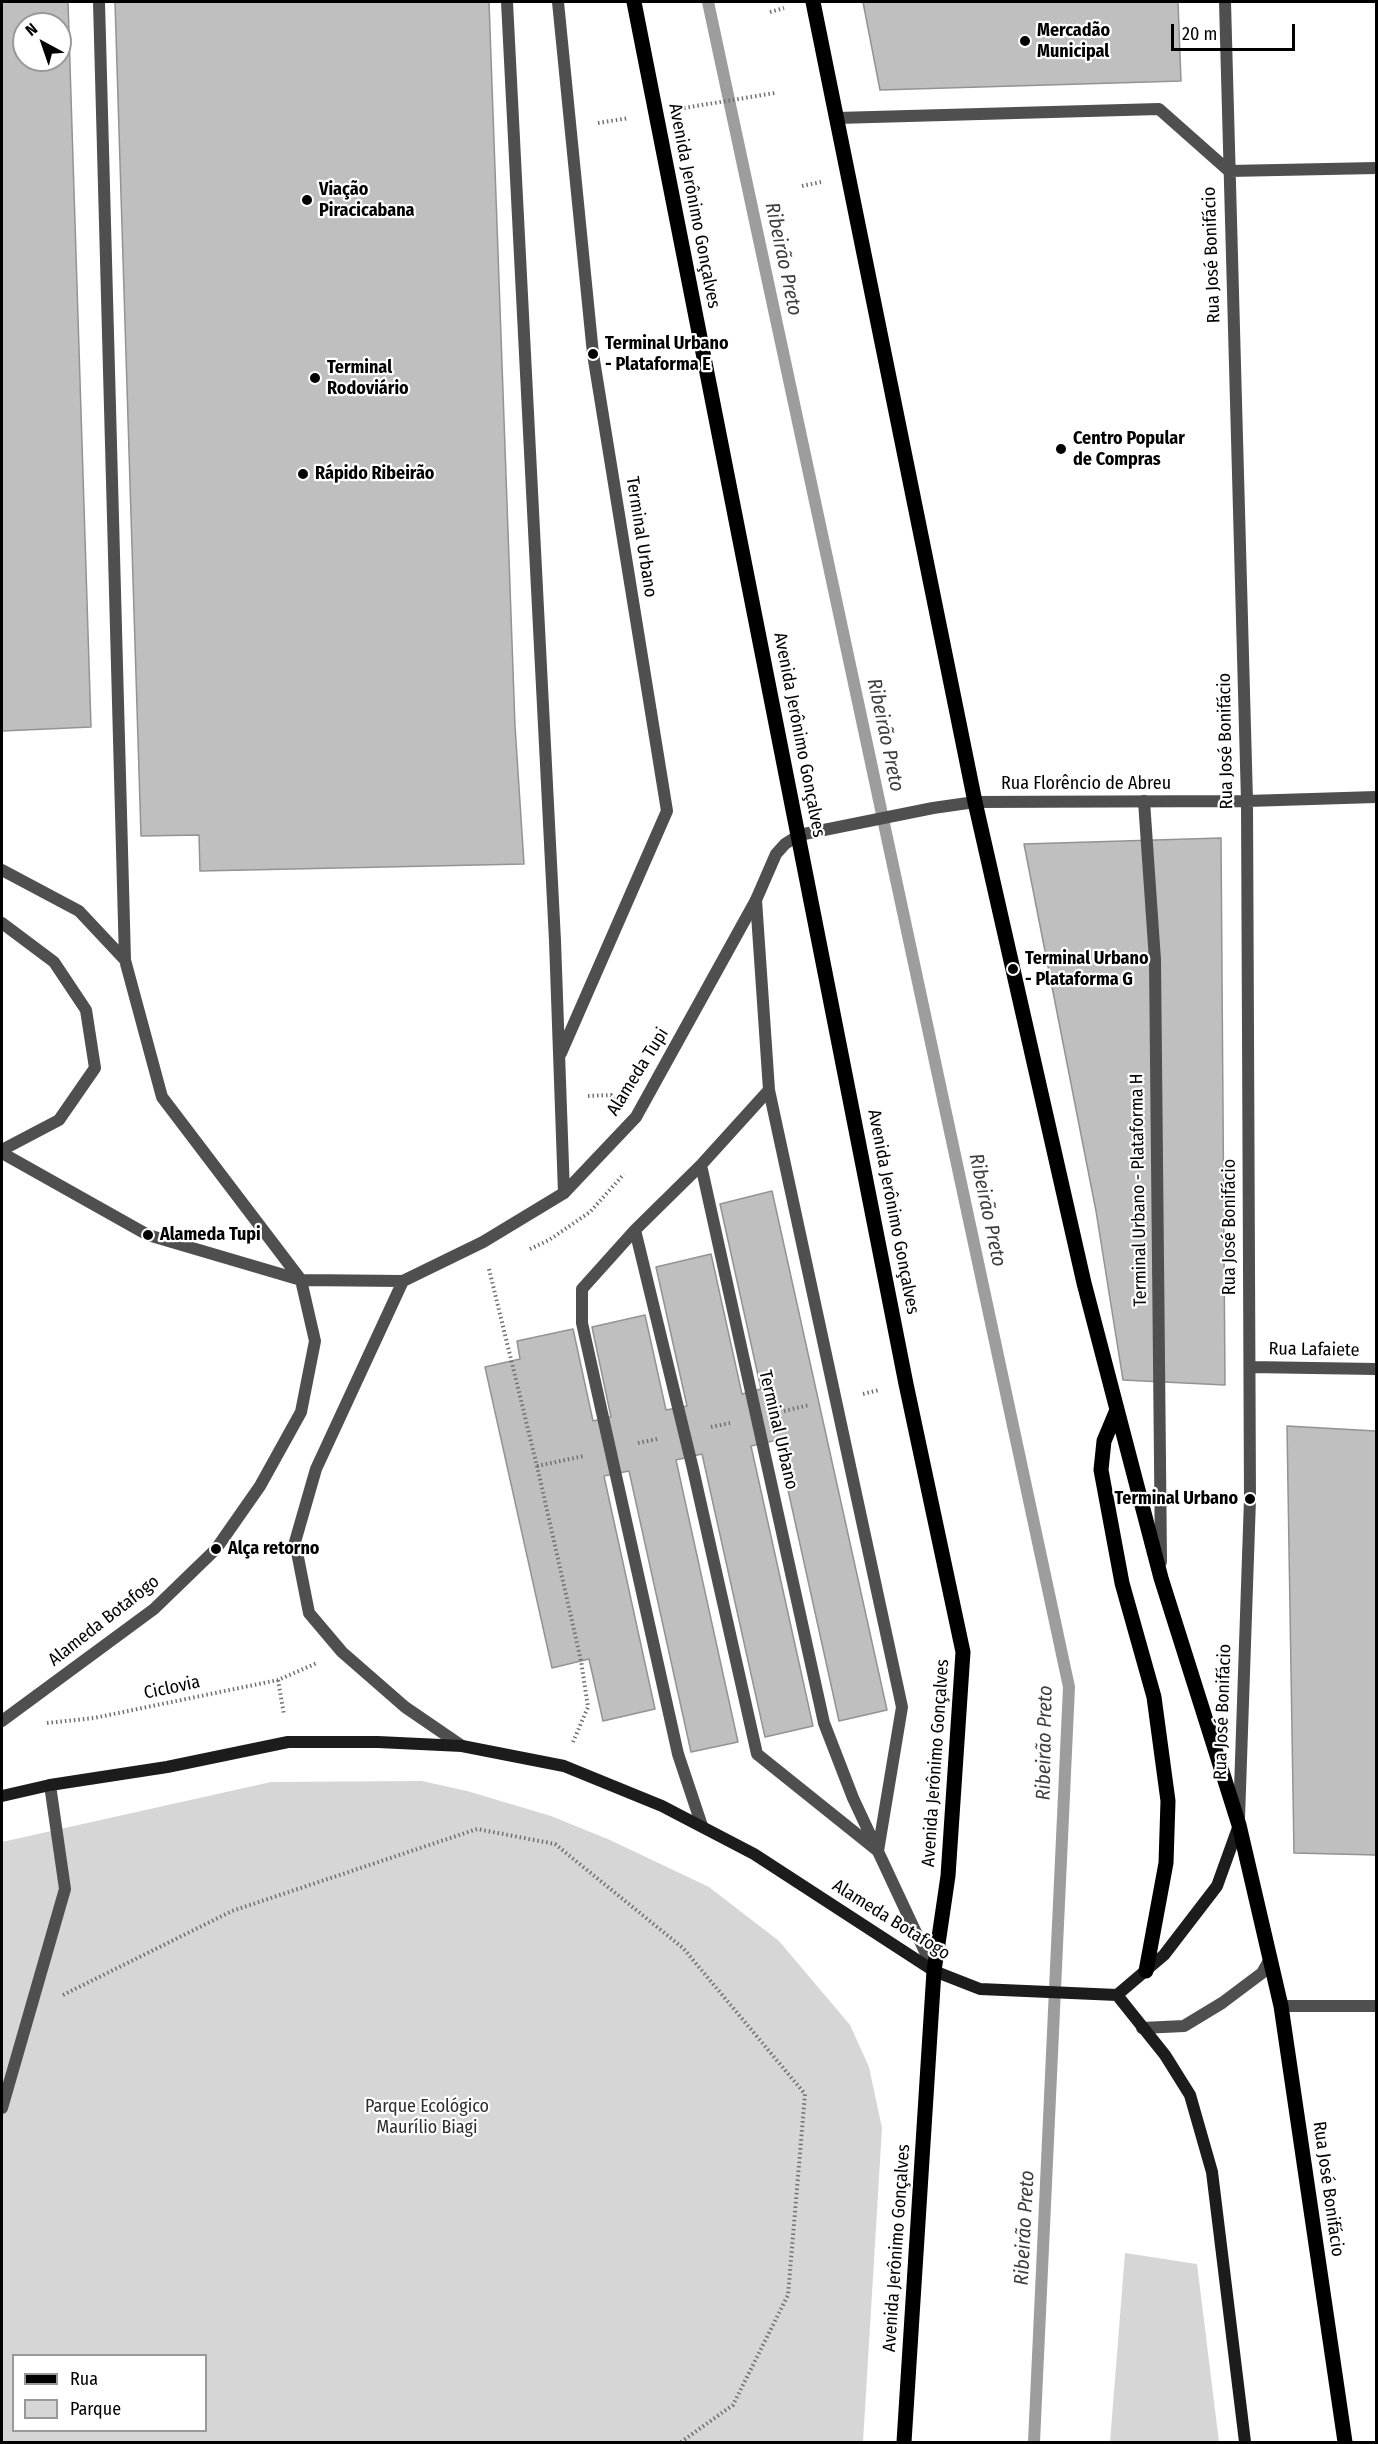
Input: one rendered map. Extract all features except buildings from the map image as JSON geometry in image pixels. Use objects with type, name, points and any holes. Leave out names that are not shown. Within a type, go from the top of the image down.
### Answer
[{"type":"main road","name":"Avenida Jerônimo Gonçalves","points":[[634,2],[906,1384],[963,1652],[948,1876],[934,1971],[904,2442]]},
{"type":"main road","points":[[813,2],[975,802],[1084,1283],[1161,1578],[1239,1825],[1217,1886],[1164,1955],[1118,1995],[1165,2055],[1190,2095],[1212,2172],[1245,2442]]},
{"type":"main road","points":[[1116,1410],[1104,1441],[1101,1470],[1122,1583],[1154,1697],[1168,1801],[1166,1863],[1146,1971]]},
{"type":"main road","name":"Alameda Botafogo","points":[[2,1796],[50,1785],[167,1767],[288,1742],[378,1742],[462,1746],[564,1766],[662,1806],[754,1854],[934,1971],[980,1989],[1118,1995]]},
{"type":"main road","name":"Rua José Bonifácio","points":[[1239,1825],[1281,2006],[1345,2442]]},
{"type":"street","points":[[99,2],[125,960],[162,1098],[301,1280]]},
{"type":"street","points":[[507,2],[560,1057],[564,1193]]},
{"type":"street","name":"Terminal Urbano","points":[[558,2],[593,354],[667,811],[560,1057]]},
{"type":"street","name":"Rua José Bonifácio","points":[[1225,2],[1247,801],[1250,1499],[1239,1825]]},
{"type":"street","points":[[837,118],[1159,109],[1229,171],[1377,168]]},
{"type":"street","name":"Rua Florêncio de Abreu","points":[[799,835],[933,807],[975,802],[1247,801],[1377,797]]},
{"type":"street","name":"Terminal Urbano - Plataforma H","points":[[1144,801],[1155,960],[1161,1578]]},
{"type":"street","name":"Alameda Tupi","points":[[2,1152],[148,1235],[301,1280],[403,1281],[483,1242],[564,1193],[636,1117],[756,900],[776,854],[785,844],[799,835]]},
{"type":"street","points":[[2,870],[78,911],[125,960]]},
{"type":"street","points":[[634,1230],[684,1433],[757,1754],[878,1851],[902,1707],[768,1090],[756,900]]},
{"type":"street","points":[[2,923],[54,962],[86,1010],[95,1068],[59,1120],[2,1152]]},
{"type":"street","points":[[702,1826],[678,1754],[582,1323],[582,1290],[634,1230],[700,1165],[768,1090]]},
{"type":"street","name":"Terminal Urbano","points":[[700,1165],[824,1723],[853,1798],[934,1971]]},
{"type":"street","name":"Alameda Botafogo","points":[[2,1721],[154,1609],[216,1549],[260,1486],[301,1412],[315,1341],[301,1280]]},
{"type":"street","name":"Alameda Botafogo","points":[[403,1281],[316,1468],[295,1542],[309,1613],[342,1652],[405,1707],[462,1746]]},
{"type":"street","name":"Rua Lafaiete","points":[[1250,1367],[1377,1370]]},
{"type":"street","points":[[2,2108],[65,1889],[50,1785]]},
{"type":"street","points":[[1142,2028],[1184,2026],[1222,2003],[1262,1973],[1270,1959]]},
{"type":"street","points":[[1281,2006],[1377,2006]]},
{"type":"path","points":[[702,105],[775,93]]},
{"type":"path","points":[[483,1242],[581,1661],[588,1707],[564,1766]]},
{"type":"path","points":[[537,1466],[906,1384]]},
{"type":"path","name":"Ciclovia","points":[[36,1724],[94,1718],[278,1680],[342,1652]]},
{"type":"path","points":[[32,2010],[232,1911],[477,1829],[555,1844],[683,1948],[806,2094],[788,2295],[733,2405],[681,2442]]},
{"type":"green space","name":"Parque Ecológico Maurílio Biagi","points":[[422,1781],[467,1791],[551,1816],[610,1840],[709,1887],[779,1941],[850,2025],[869,2067],[882,2128],[863,2442],[2,2442],[2,1842],[271,1782]]},
{"type":"green space","points":[[1125,2253],[1197,2264],[1219,2442],[1110,2442]]},
{"type":"waterway","name":"Ribeirão Preto","points":[[708,2],[1069,1687],[1034,2442]]},
{"type":"place","name":"Mercadão Municipal","points":[[1025,41]]},
{"type":"place","name":"Viação Piracicabana","points":[[307,200]]},
{"type":"place","name":"Terminal Urbano - Plataforma E","points":[[593,354]]},
{"type":"place","name":"Terminal Rodoviário","points":[[315,378]]},
{"type":"place","name":"Centro Popular de Compras","points":[[1061,449]]},
{"type":"place","name":"Rápido Ribeirão","points":[[303,474]]},
{"type":"place","name":"Terminal Urbano - Plataforma G","points":[[1013,969]]},
{"type":"place","name":"Alameda Tupi","points":[[148,1235]]},
{"type":"place","name":"Terminal Urbano","points":[[1250,1499]]},
{"type":"place","name":"Alça retorno","points":[[216,1549]]}]
